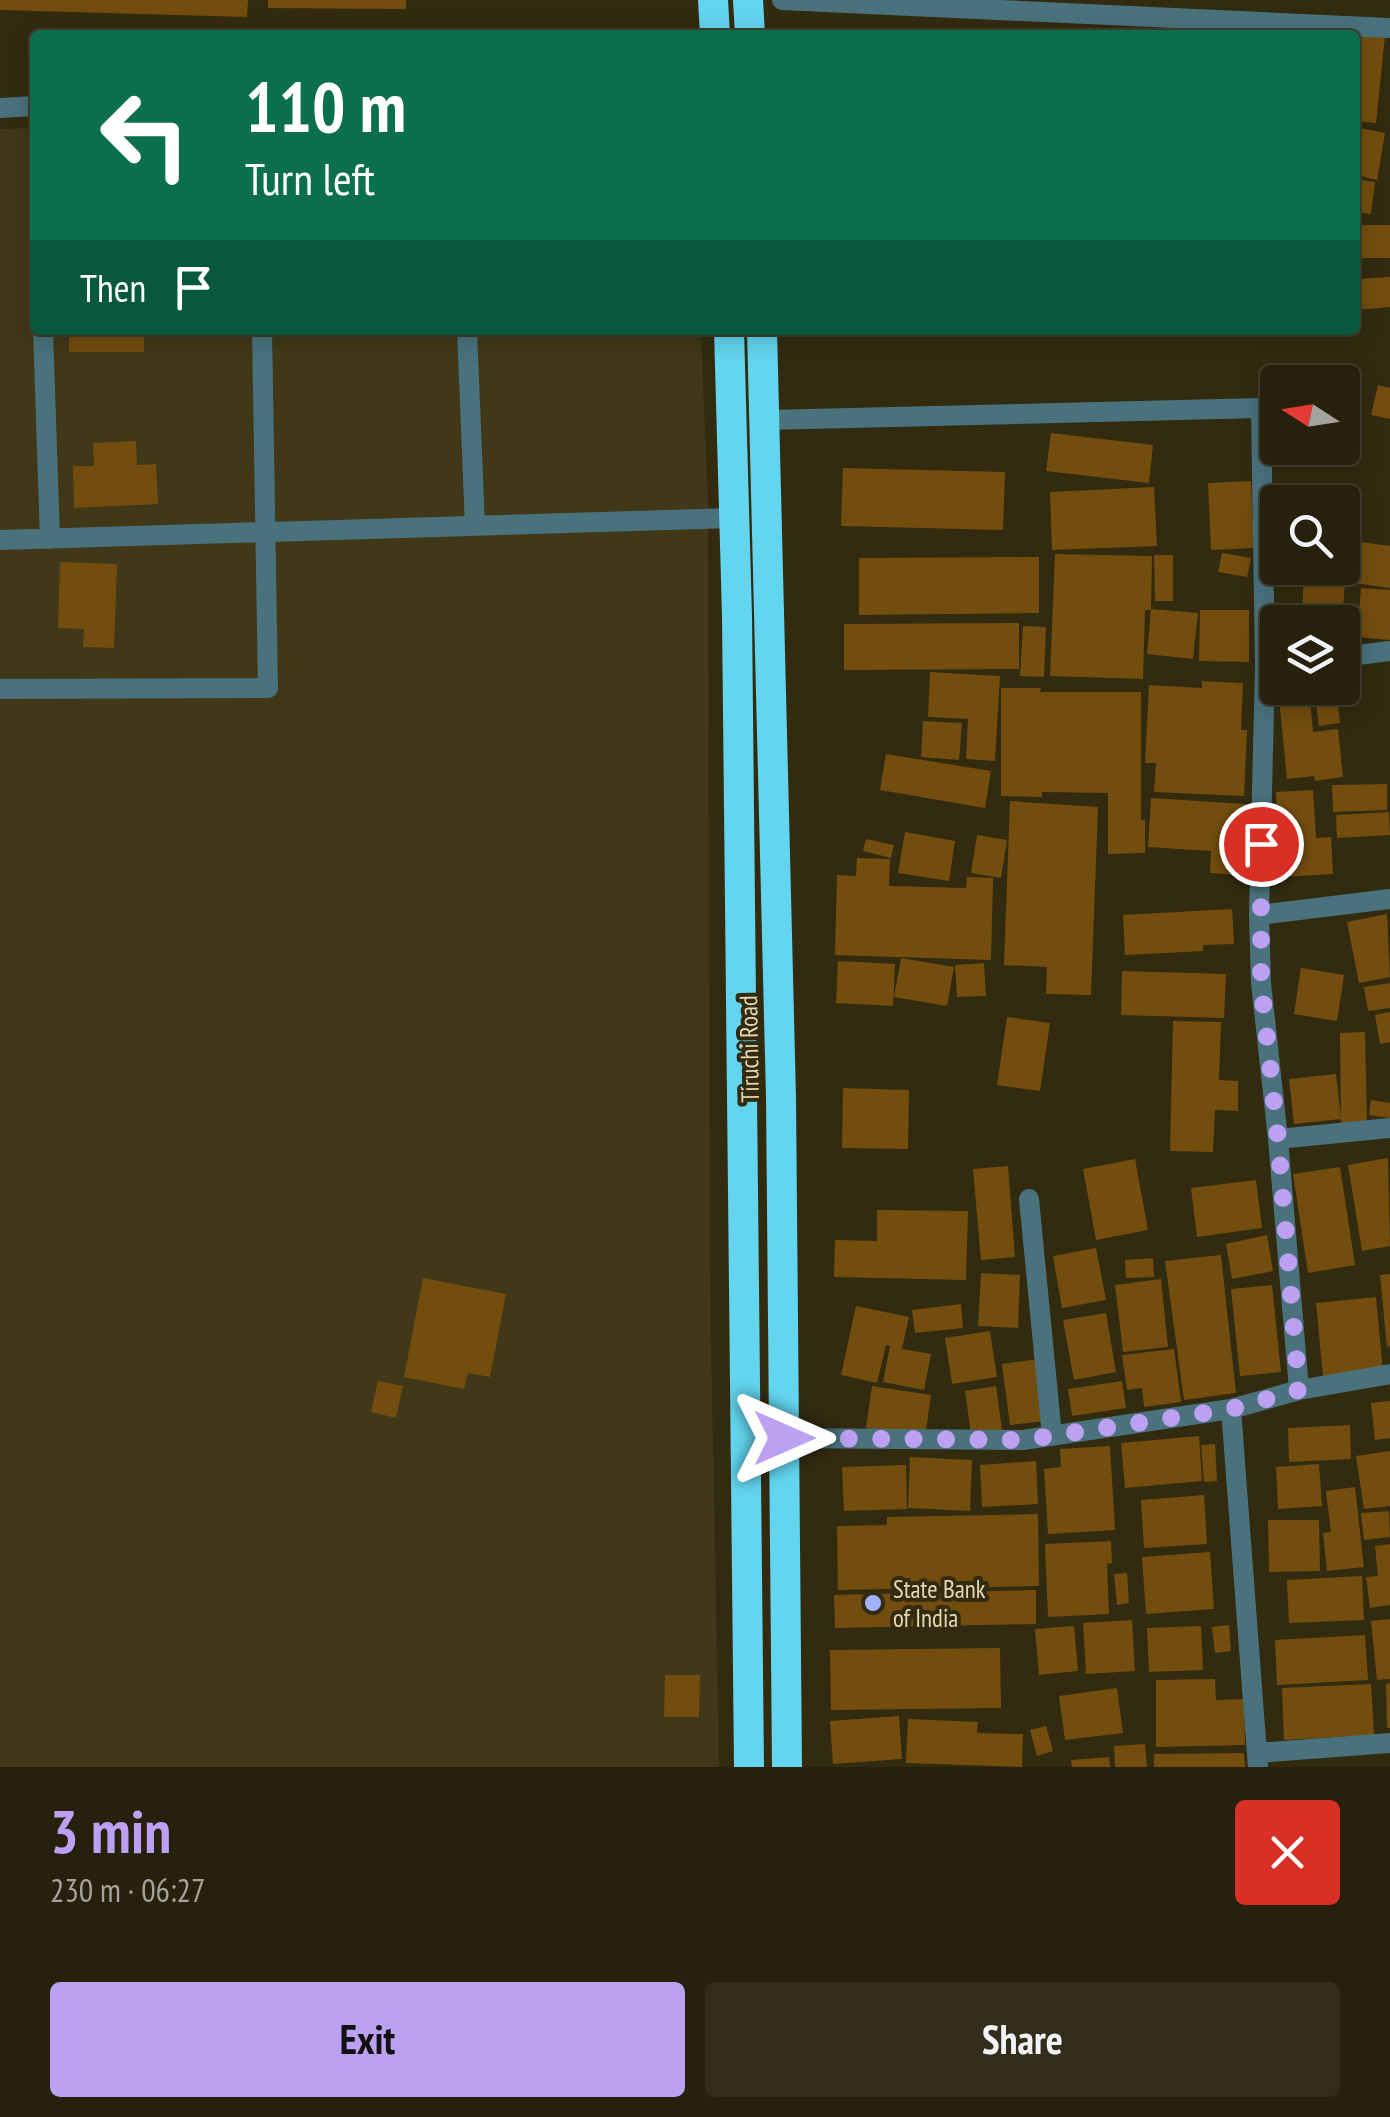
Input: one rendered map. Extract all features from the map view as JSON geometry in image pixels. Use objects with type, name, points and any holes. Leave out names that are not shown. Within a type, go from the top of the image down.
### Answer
[{"type":"highway","points":[[713,0],[715,30]]},
{"type":"highway","points":[[748,0],[750,30]]},
{"type":"highway","name":"Tiruchi Road","points":[[728,335],[734,518],[749,1767]]},
{"type":"highway","name":"Tiruchi Road","points":[[762,335],[780,1097],[787,1767]]},
{"type":"street","points":[[782,0],[1390,28]]},
{"type":"street","points":[[0,108],[30,106]]},
{"type":"street","points":[[43,335],[50,539]]},
{"type":"street","points":[[0,688],[268,688],[262,335]]},
{"type":"street","points":[[467,335],[475,526]]},
{"type":"street","points":[[766,420],[1260,408],[1268,605]]},
{"type":"street","points":[[0,540],[734,518]]},
{"type":"street","points":[[1360,655],[1390,651]]},
{"type":"street","points":[[1269,705],[1259,916],[1261,983],[1299,1390]]},
{"type":"street","points":[[1259,916],[1390,900]]},
{"type":"street","points":[[1278,1139],[1390,1128]]},
{"type":"street","points":[[1028,1199],[1052,1436]]},
{"type":"street","points":[[784,1438],[1024,1440],[1231,1409],[1299,1390],[1390,1374]]},
{"type":"street","points":[[1231,1409],[1258,1760],[1390,1743]]},
{"type":"shaded area","points":[[30,128],[30,335],[701,335],[708,506],[710,1289],[719,1767],[0,1767],[0,129]]},
{"type":"building","points":[[0,0],[248,0],[247,17],[0,10]]},
{"type":"building","points":[[268,0],[406,0],[406,9],[268,8]]},
{"type":"building","points":[[1360,34],[1385,36],[1376,123],[1360,121]]},
{"type":"building","points":[[1360,128],[1385,133],[1377,180],[1360,176]]},
{"type":"building","points":[[1360,180],[1375,182],[1371,214],[1360,213]]},
{"type":"building","points":[[1360,225],[1390,225],[1390,258],[1360,258]]},
{"type":"building","points":[[1390,277],[1390,307],[1360,310],[1360,279]]},
{"type":"building","points":[[69,335],[144,335],[144,352],[69,352]]},
{"type":"building","points":[[1378,385],[1390,388],[1390,419],[1371,415]]},
{"type":"building","points":[[1051,433],[1153,445],[1149,483],[1046,471]]},
{"type":"building","points":[[136,441],[137,465],[156,464],[158,504],[74,508],[73,466],[94,466],[93,443]]},
{"type":"building","points":[[843,468],[1005,472],[1003,530],[841,526]]},
{"type":"building","points":[[1251,481],[1254,548],[1211,550],[1208,483]]},
{"type":"building","points":[[1154,487],[1157,546],[1052,550],[1050,492]]},
{"type":"building","points":[[1361,542],[1390,546],[1390,588],[1360,584]]},
{"type":"building","points":[[1222,553],[1251,558],[1247,577],[1218,572]]},
{"type":"building","points":[[1055,554],[1152,556],[1151,610],[1145,610],[1143,679],[1050,676]]},
{"type":"building","points":[[1154,555],[1173,555],[1173,601],[1155,601]]},
{"type":"building","points":[[1039,557],[1039,613],[859,615],[859,558]]},
{"type":"building","points":[[60,562],[117,564],[114,648],[83,647],[84,629],[58,628]]},
{"type":"building","points":[[1303,585],[1345,585],[1343,605],[1303,605]]},
{"type":"building","points":[[1361,588],[1390,590],[1390,640],[1360,637]]},
{"type":"building","points":[[1151,609],[1198,613],[1193,659],[1147,654]]},
{"type":"building","points":[[1200,610],[1249,610],[1249,662],[1199,661]]},
{"type":"building","points":[[1019,623],[1019,669],[844,670],[844,624]]},
{"type":"building","points":[[1023,626],[1046,627],[1044,677],[1020,676]]},
{"type":"building","points":[[930,672],[1000,676],[995,761],[966,759],[968,719],[928,717]]},
{"type":"building","points":[[1202,681],[1243,683],[1241,730],[1247,730],[1244,796],[1154,792],[1156,763],[1145,763],[1149,685],[1202,688]]},
{"type":"building","points":[[1001,688],[1141,692],[1141,820],[1145,820],[1145,853],[1108,854],[1108,793],[1001,796]]},
{"type":"building","points":[[1280,705],[1311,705],[1313,732],[1338,729],[1343,777],[1287,779]]},
{"type":"building","points":[[1316,705],[1338,705],[1340,723],[1319,726]]},
{"type":"building","points":[[923,721],[962,723],[959,760],[921,757]]},
{"type":"building","points":[[886,754],[991,771],[985,808],[880,790]]},
{"type":"building","points":[[1387,784],[1387,810],[1333,812],[1332,785]]},
{"type":"building","points":[[1313,790],[1316,838],[1331,837],[1333,874],[1281,877],[1276,792]]},
{"type":"building","points":[[1151,798],[1245,804],[1241,875],[1210,873],[1211,851],[1148,847]]},
{"type":"building","points":[[1010,801],[1098,807],[1091,995],[1046,994],[1047,967],[1004,965]]},
{"type":"building","points":[[1389,812],[1390,835],[1337,838],[1336,815]]},
{"type":"building","points":[[905,832],[955,841],[949,881],[898,873]]},
{"type":"building","points":[[977,835],[1007,840],[1001,878],[971,873]]},
{"type":"building","points":[[866,839],[894,845],[891,858],[863,851]]},
{"type":"building","points":[[857,858],[890,859],[889,886],[966,888],[967,877],[993,878],[991,960],[835,955],[837,875],[856,876]]},
{"type":"building","points":[[1232,909],[1234,944],[1203,945],[1203,951],[1125,955],[1123,915]]},
{"type":"building","points":[[1387,914],[1390,977],[1359,983],[1347,922]]},
{"type":"building","points":[[901,958],[954,967],[947,1006],[894,997]]},
{"type":"building","points":[[838,961],[895,964],[893,1006],[836,1003]]},
{"type":"building","points":[[984,963],[986,996],[957,997],[955,965]]},
{"type":"building","points":[[1301,968],[1344,975],[1337,1021],[1294,1014]]},
{"type":"building","points":[[1122,971],[1226,974],[1224,1018],[1121,1015]]},
{"type":"building","points":[[1390,983],[1390,1008],[1368,1011],[1364,987]]},
{"type":"building","points":[[1390,1012],[1390,1042],[1380,1044],[1375,1015]]},
{"type":"building","points":[[1007,1017],[1050,1023],[1040,1091],[997,1085]]},
{"type":"building","points":[[1173,1021],[1221,1022],[1219,1080],[1238,1081],[1238,1111],[1215,1110],[1213,1152],[1170,1151]]},
{"type":"building","points":[[1365,1032],[1367,1123],[1341,1124],[1340,1033]]},
{"type":"building","points":[[1336,1074],[1341,1119],[1294,1124],[1289,1079]]},
{"type":"building","points":[[843,1088],[909,1090],[908,1149],[842,1148]]},
{"type":"building","points":[[1371,1100],[1390,1103],[1390,1118],[1369,1115]]},
{"type":"building","points":[[1388,1158],[1390,1246],[1362,1251],[1348,1165]]},
{"type":"building","points":[[1135,1159],[1148,1230],[1096,1240],[1083,1169]]},
{"type":"building","points":[[1008,1166],[1015,1257],[981,1260],[973,1169]]},
{"type":"building","points":[[1340,1167],[1355,1265],[1308,1273],[1293,1174]]},
{"type":"building","points":[[1256,1180],[1262,1228],[1197,1237],[1191,1188]]},
{"type":"building","points":[[877,1210],[968,1211],[966,1280],[834,1277],[835,1240],[877,1241]]},
{"type":"building","points":[[1267,1235],[1273,1271],[1232,1279],[1226,1244]]},
{"type":"building","points":[[1096,1248],[1106,1300],[1062,1308],[1053,1256]]},
{"type":"building","points":[[1221,1255],[1236,1393],[1184,1400],[1165,1261]]},
{"type":"building","points":[[1153,1258],[1154,1277],[1126,1278],[1125,1260]]},
{"type":"building","points":[[981,1273],[1020,1275],[1018,1328],[978,1326]]},
{"type":"building","points":[[1390,1274],[1390,1346],[1387,1347],[1380,1275]]},
{"type":"building","points":[[423,1278],[506,1294],[490,1377],[468,1373],[464,1389],[404,1377]]},
{"type":"building","points":[[1161,1279],[1168,1347],[1123,1352],[1115,1285]]},
{"type":"building","points":[[1272,1285],[1281,1372],[1240,1376],[1231,1289]]},
{"type":"building","points":[[1376,1297],[1383,1371],[1323,1376],[1316,1303]]},
{"type":"building","points":[[961,1304],[963,1328],[915,1333],[912,1310]]},
{"type":"building","points":[[856,1306],[909,1317],[902,1349],[931,1354],[924,1390],[883,1382],[890,1346],[886,1345],[877,1383],[841,1375]]},
{"type":"building","points":[[1106,1313],[1116,1372],[1074,1380],[1063,1320]]},
{"type":"building","points":[[990,1331],[997,1377],[952,1384],[945,1338]]},
{"type":"building","points":[[1174,1349],[1181,1402],[1144,1407],[1142,1388],[1127,1390],[1122,1355]]},
{"type":"building","points":[[1039,1359],[1046,1421],[1010,1425],[1002,1364]]},
{"type":"building","points":[[378,1381],[403,1386],[396,1418],[371,1412]]},
{"type":"building","points":[[1122,1381],[1126,1408],[1072,1416],[1068,1389]]},
{"type":"building","points":[[872,1386],[931,1395],[925,1437],[866,1428]]},
{"type":"building","points":[[996,1386],[1002,1430],[971,1434],[965,1391]]},
{"type":"building","points":[[1390,1401],[1390,1438],[1375,1440],[1371,1403]]},
{"type":"building","points":[[1350,1425],[1351,1459],[1289,1462],[1288,1428]]},
{"type":"building","points":[[1199,1436],[1202,1481],[1125,1488],[1121,1443]]},
{"type":"building","points":[[1215,1444],[1217,1481],[1204,1482],[1201,1445]]},
{"type":"building","points":[[1110,1446],[1115,1530],[1048,1534],[1044,1469],[1061,1467],[1060,1449]]},
{"type":"building","points":[[1390,1451],[1390,1506],[1364,1509],[1356,1456]]},
{"type":"building","points":[[910,1457],[972,1460],[970,1511],[908,1508]]},
{"type":"building","points":[[1036,1461],[1038,1504],[982,1507],[980,1465]]},
{"type":"building","points":[[1319,1464],[1322,1506],[1278,1509],[1276,1467]]},
{"type":"building","points":[[906,1465],[907,1509],[844,1511],[842,1467]]},
{"type":"building","points":[[1355,1487],[1364,1567],[1327,1571],[1323,1533],[1331,1532],[1326,1491]]},
{"type":"building","points":[[1204,1495],[1207,1544],[1144,1548],[1141,1500]]},
{"type":"building","points":[[1389,1511],[1390,1537],[1364,1540],[1361,1513]]},
{"type":"building","points":[[1038,1514],[1039,1586],[838,1590],[837,1526],[887,1525],[887,1517]]},
{"type":"building","points":[[1268,1520],[1319,1520],[1320,1571],[1269,1572]]},
{"type":"building","points":[[1111,1541],[1112,1563],[1107,1564],[1109,1614],[1048,1617],[1045,1544]]},
{"type":"building","points":[[1390,1544],[1390,1605],[1370,1608],[1366,1577],[1378,1576],[1375,1546]]},
{"type":"building","points":[[1210,1552],[1214,1609],[1146,1614],[1142,1557]]},
{"type":"building","points":[[1127,1573],[1129,1603],[1117,1605],[1114,1574]]},
{"type":"building","points":[[1362,1576],[1364,1620],[1289,1623],[1287,1580]]},
{"type":"building","points":[[1036,1590],[1036,1624],[835,1628],[834,1595]]},
{"type":"building","points":[[1390,1619],[1390,1679],[1377,1680],[1371,1621]]},
{"type":"building","points":[[1132,1620],[1135,1671],[1086,1674],[1083,1623]]},
{"type":"building","points":[[1229,1625],[1231,1651],[1215,1653],[1212,1627]]},
{"type":"building","points":[[1074,1626],[1078,1671],[1039,1675],[1035,1629]]},
{"type":"building","points":[[1201,1626],[1203,1670],[1149,1672],[1147,1628]]},
{"type":"building","points":[[1365,1635],[1368,1680],[1277,1685],[1275,1640]]},
{"type":"building","points":[[1000,1648],[1001,1708],[831,1710],[830,1650]]},
{"type":"building","points":[[665,1675],[700,1675],[699,1717],[664,1717]]},
{"type":"building","points":[[1215,1679],[1216,1700],[1244,1699],[1245,1745],[1156,1747],[1156,1680]]},
{"type":"building","points":[[1390,1683],[1390,1728],[1387,1728],[1386,1684]]},
{"type":"building","points":[[1371,1684],[1374,1735],[1284,1740],[1282,1688]]},
{"type":"building","points":[[1117,1688],[1123,1733],[1065,1740],[1059,1696]]},
{"type":"building","points":[[899,1716],[902,1759],[833,1764],[830,1721]]},
{"type":"building","points":[[908,1719],[978,1722],[977,1733],[1023,1734],[1022,1767],[906,1763]]},
{"type":"building","points":[[1046,1726],[1053,1751],[1037,1756],[1030,1730]]},
{"type":"building","points":[[1145,1744],[1147,1767],[1115,1767],[1114,1746]]},
{"type":"building","points":[[1244,1753],[1245,1767],[1154,1767],[1154,1754]]},
{"type":"building","points":[[1109,1757],[1110,1767],[1072,1767],[1071,1760]]},
{"type":"place","name":"State Bank of India","points":[[873,1603]]},
{"type":"route","points":[[784,1438],[1024,1440],[1231,1409],[1299,1390],[1261,983],[1261,844]]}]
